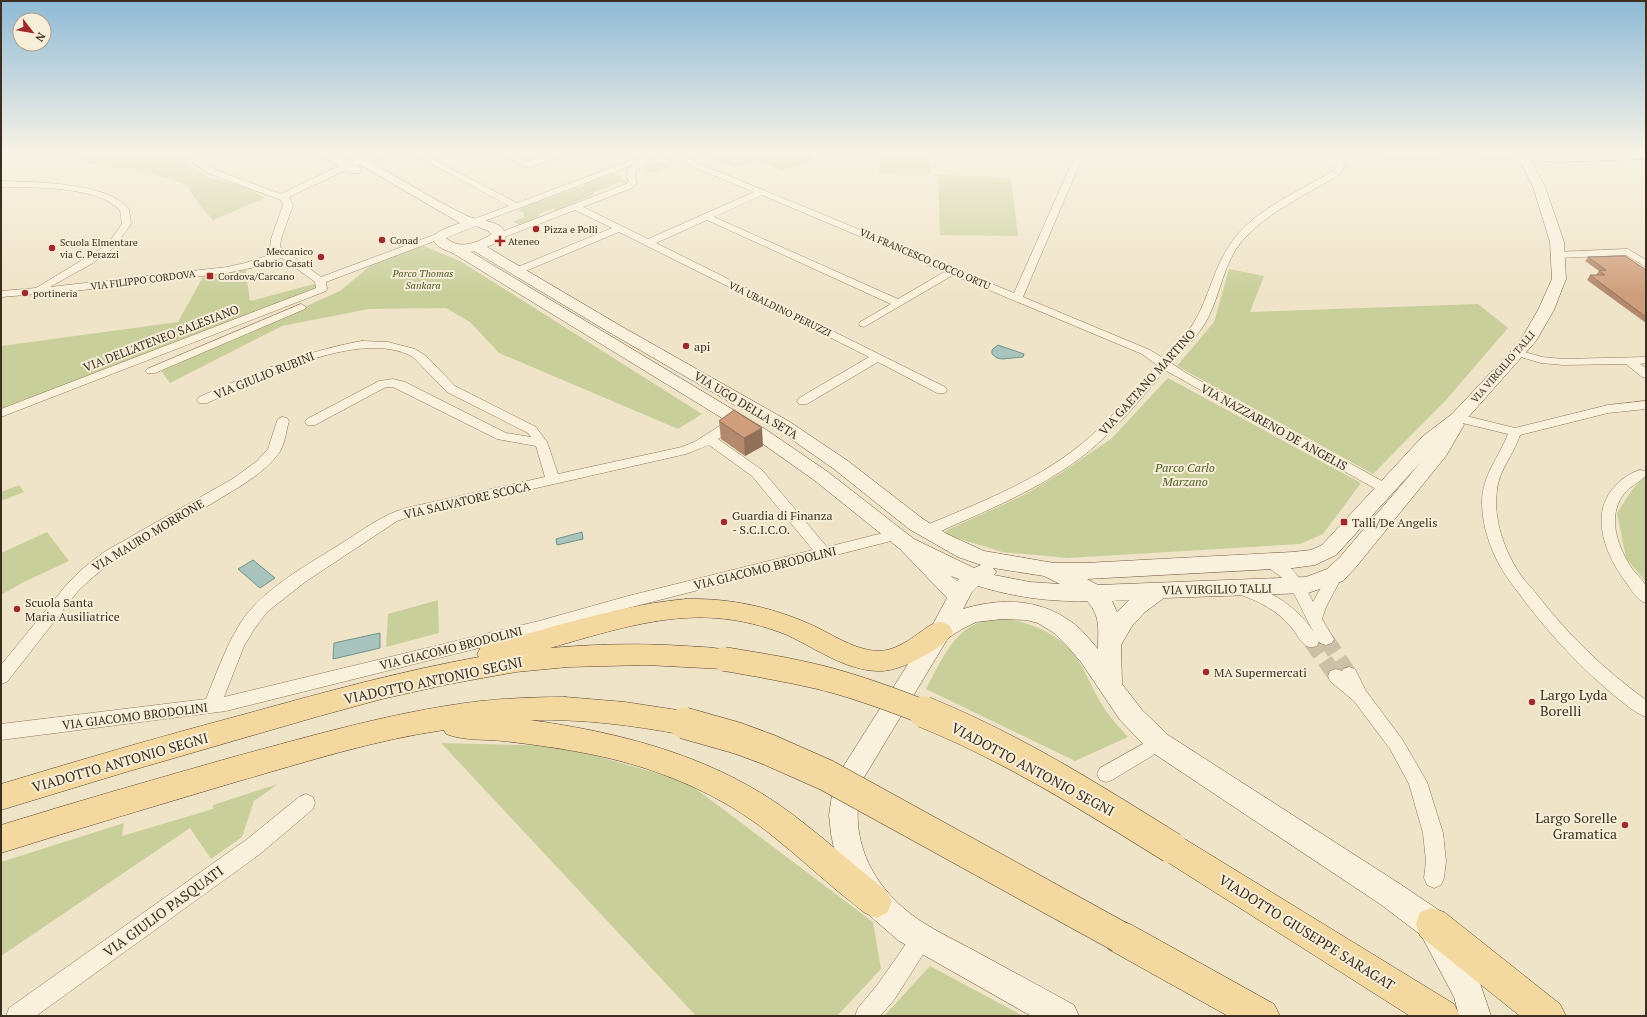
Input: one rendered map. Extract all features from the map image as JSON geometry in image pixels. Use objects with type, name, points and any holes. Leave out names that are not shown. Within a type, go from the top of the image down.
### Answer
[{"type":"main road","points":[[383,689],[485,655],[630,617],[669,610],[708,609],[746,613],[794,628],[851,653],[876,661],[890,659],[907,653],[920,647],[940,632]]},
{"type":"main road","name":"VIADOTTO ANTONIO SEGNI","points":[[1,797],[319,705],[474,669],[531,660],[636,654],[687,656],[724,659],[771,666],[862,689],[915,709],[952,725],[1029,763],[1124,818],[1172,848]]},
{"type":"main road","points":[[1,839],[67,818],[257,763],[380,730],[409,724],[482,712],[551,708],[618,712],[684,723],[760,746],[826,775],[1262,1016]]},
{"type":"main road","points":[[409,724],[469,726],[571,738],[631,750],[666,762],[710,780],[765,813],[789,830],[839,873],[876,902]]},
{"type":"main road","name":"VIADOTTO GIUSEPPE SARAGAT","points":[[1172,848],[1442,1016]]},
{"type":"main road","points":[[1432,924],[1548,1016]]},
{"type":"street","points":[[38,290],[94,258],[107,248],[124,229],[127,220],[124,208],[116,202],[107,198]]},
{"type":"street","points":[[151,371],[319,299],[325,294],[321,285],[276,250],[276,239],[289,203],[285,198]]},
{"type":"street","points":[[403,198],[416,206]]},
{"type":"street","points":[[427,198],[465,220],[495,228],[499,232],[499,236]]},
{"type":"street","points":[[503,198],[517,206]]},
{"type":"street","points":[[442,228],[457,228],[536,198]]},
{"type":"street","points":[[456,250],[476,246],[598,198]]},
{"type":"street","points":[[648,243],[748,198]]},
{"type":"street","name":"VIA FRANCESCO COCCO ORTU","points":[[778,198],[1133,346],[1151,354],[1164,363]]},
{"type":"street","points":[[1017,298],[1060,198]]},
{"type":"street","name":"VIA GAETANO MARTINO","points":[[927,531],[999,500],[1028,485],[1070,459],[1091,443],[1164,363],[1182,347],[1201,322],[1224,263],[1240,237],[1253,224],[1274,208],[1291,198]]},
{"type":"street","name":"VIA VIRGILIO TALLI","points":[[1048,569],[1084,571],[1268,561],[1310,558],[1329,550],[1430,440],[1458,418],[1518,353],[1537,326],[1559,279],[1557,242],[1543,198]]},
{"type":"street","name":"VIA UBALDINO PERUZZI","points":[[576,207],[878,357],[941,390]]},
{"type":"street","points":[[707,217],[898,303]]},
{"type":"street","name":"VIA UGO DELLA SETA","points":[[442,228],[439,238],[442,243],[759,433],[821,476],[901,540]]},
{"type":"street","name":"VIA DELL'ATENEO SALESIANO","points":[[1,413],[127,365],[321,285],[442,228]]},
{"type":"street","points":[[517,271],[618,229]]},
{"type":"street","name":"VIA UGO DELLA SETA","points":[[476,246],[784,426],[841,466],[927,531],[953,546],[976,556],[1013,564],[1048,569]]},
{"type":"street","points":[[1558,255],[1628,252],[1646,264]]},
{"type":"street","name":"VIA FILIPPO CORDOVA","points":[[1,294],[78,288],[227,270],[283,254]]},
{"type":"street","points":[[864,324],[953,271]]},
{"type":"street","name":"VIA GIULIO RUBINI","points":[[203,400],[275,368],[309,356],[353,346],[387,346],[411,351],[418,355],[452,389],[532,430],[541,442],[553,480]]},
{"type":"street","points":[[1518,353],[1541,360],[1563,362],[1646,360]]},
{"type":"street","points":[[803,401],[878,357]]},
{"type":"street","points":[[1628,360],[1646,374]]},
{"type":"street","name":"VIA NAZZARENO DE ANGELIS","points":[[1164,363],[1182,376],[1386,489]]},
{"type":"street","points":[[312,422],[383,384],[393,383],[401,385],[502,436],[519,440],[541,442]]},
{"type":"street","points":[[1458,418],[1515,432],[1608,409],[1646,406]]},
{"type":"street","name":"VIA VIRGILIO TALLI","points":[[901,540],[943,564],[974,576],[1004,585],[1026,589],[1092,593],[1231,587],[1297,586],[1315,583],[1335,575],[1390,512],[1439,452],[1458,418]]},
{"type":"street","name":"VIA SALVATORE SCOCA","points":[[212,706],[231,658],[252,620],[269,601],[311,570],[392,518],[406,513],[680,452],[709,439],[737,420]]},
{"type":"street","name":"VIA MAURO MORRONE","points":[[1,677],[73,587],[86,574],[109,556],[254,471],[274,450],[283,421]]},
{"type":"street","points":[[1515,432],[1510,446],[1497,468],[1490,490],[1490,517],[1503,556],[1512,574],[1522,588],[1564,638],[1605,679],[1646,710]]},
{"type":"street","points":[[709,439],[757,473],[824,553]]},
{"type":"street","points":[[1640,474],[1626,483],[1615,494],[1609,507],[1608,522],[1611,539],[1618,558],[1631,579],[1646,597]]},
{"type":"street","points":[[901,540],[958,596]]},
{"type":"street","name":"VIA GIACOMO BRODOLINI","points":[[1,732],[212,706],[539,627],[628,602],[824,553],[901,540]]},
{"type":"street","points":[[1231,587],[1255,593],[1278,604],[1319,640],[1314,620],[1292,578],[1283,569],[1268,561]]},
{"type":"street","points":[[1013,564],[974,576],[964,586],[940,632],[858,763],[844,791],[843,826],[847,846],[858,876],[876,902],[901,925],[1063,1016]]},
{"type":"street","points":[[1048,569],[1075,582],[1092,593],[1102,603],[1108,614],[1110,622],[1110,685]]},
{"type":"street","points":[[1314,620],[1318,607],[1327,593],[1335,575]]},
{"type":"street","points":[[1110,646],[1113,636],[1126,616],[1160,590]]},
{"type":"street","points":[[940,632],[965,617],[987,611],[1016,610],[1039,615],[1055,622],[1071,634],[1089,654],[1132,716],[1159,742],[1390,894],[1432,924],[1448,950],[1460,974],[1475,1016]]},
{"type":"street","points":[[1343,675],[1351,690],[1360,696],[1396,744],[1418,782],[1433,833],[1436,862],[1434,878]]},
{"type":"street","points":[[1106,774],[1159,742]]},
{"type":"street","name":"VIA GIULIO PASQUATI","points":[[17,1016],[253,847],[306,803]]},
{"type":"street","points":[[866,1016],[886,992],[922,938]]},
{"type":"green space","points":[[195,198],[264,198],[213,220]]},
{"type":"green space","points":[[547,198],[584,198],[557,211],[554,208],[538,214],[540,217],[520,225],[513,222],[524,217],[524,213],[519,210],[522,207]]},
{"type":"green space","points":[[939,198],[1013,198],[1018,236],[940,235]]},
{"type":"green space","name":"Parco Thomas Sankara","points":[[424,246],[460,261],[702,414],[678,429],[499,353],[470,322],[446,308],[369,309],[282,326],[170,383],[161,371],[340,291],[370,266],[406,251]]},
{"type":"green space","points":[[245,268],[250,301],[318,283],[319,288],[138,360],[1,410],[1,346],[178,322],[204,275]]},
{"type":"green space","points":[[1229,269],[1264,276],[1250,312],[1478,304],[1508,328],[1446,400],[1373,474],[1177,366],[1214,322]]},
{"type":"green space","name":"Parco Carlo Marzano","points":[[1168,378],[1361,483],[1323,534],[1300,544],[1068,558],[1002,552],[944,534],[947,530],[1024,495],[1061,473],[1111,439]]},
{"type":"green space","points":[[1646,475],[1646,582],[1626,558],[1617,513],[1632,490]]},
{"type":"green space","points":[[19,485],[24,492],[1,501],[1,492]]},
{"type":"green space","points":[[47,532],[69,561],[24,582],[1,595],[1,553]]},
{"type":"green space","points":[[438,600],[439,633],[386,647],[388,614]]},
{"type":"green space","points":[[1009,619],[1036,627],[1052,635],[1067,646],[1080,663],[1104,707],[1115,723],[1128,737],[1075,761],[926,689],[943,657],[957,637],[976,624],[988,620]]},
{"type":"green space","points":[[441,743],[562,746],[687,782],[873,922],[881,969],[837,1016],[696,1016]]},
{"type":"green space","points":[[278,784],[254,801],[242,837],[211,859],[190,828],[1,956],[1,862],[124,823],[122,836],[213,809],[213,805]]},
{"type":"green space","points":[[930,966],[1023,1016],[884,1016]]},
{"type":"water","points":[[998,345],[1024,354],[1023,357],[997,358],[992,354],[992,350]]},
{"type":"water","points":[[582,532],[583,539],[557,545],[556,539]]},
{"type":"water","points":[[253,560],[275,578],[260,588],[238,569]]},
{"type":"water","points":[[380,633],[380,648],[333,659],[334,643]]},
{"type":"building","points":[[1625,256],[1646,270],[1646,317],[1590,275],[1605,275],[1599,271],[1606,270],[1588,257]]},
{"type":"building","points":[[734,410],[762,428],[744,438],[719,421]]},
{"type":"tunnel","points":[[1326,639],[1349,674]]},
{"type":"tunnel","points":[[1311,641],[1336,676]]},
{"type":"place","name":"Pizza e Polli","points":[[536,229]]},
{"type":"place","name":"Conad","points":[[382,240]]},
{"type":"place","name":"Ateneo","points":[[500,241]]},
{"type":"place","name":"Scuola Elmentare via C. Perazzi","points":[[52,248]]},
{"type":"place","name":"Meccanico Gabrio Casati","points":[[321,257]]},
{"type":"place","name":"Cordova/Carcano","points":[[210,276]]},
{"type":"place","name":"portineria","points":[[25,293]]},
{"type":"place","name":"api","points":[[686,346]]},
{"type":"place","name":"Guardia di Finanza - S.C.I.C.O.","points":[[724,522]]},
{"type":"place","name":"Talli/De Angelis","points":[[1344,522]]},
{"type":"place","name":"Scuola Santa Maria Ausiliatrice","points":[[17,609]]},
{"type":"place","name":"MA Supermercati","points":[[1206,672]]},
{"type":"place","name":"Largo Lyda Borelli","points":[[1532,702]]},
{"type":"place","name":"Largo Sorelle Gramatica","points":[[1625,825]]}]
